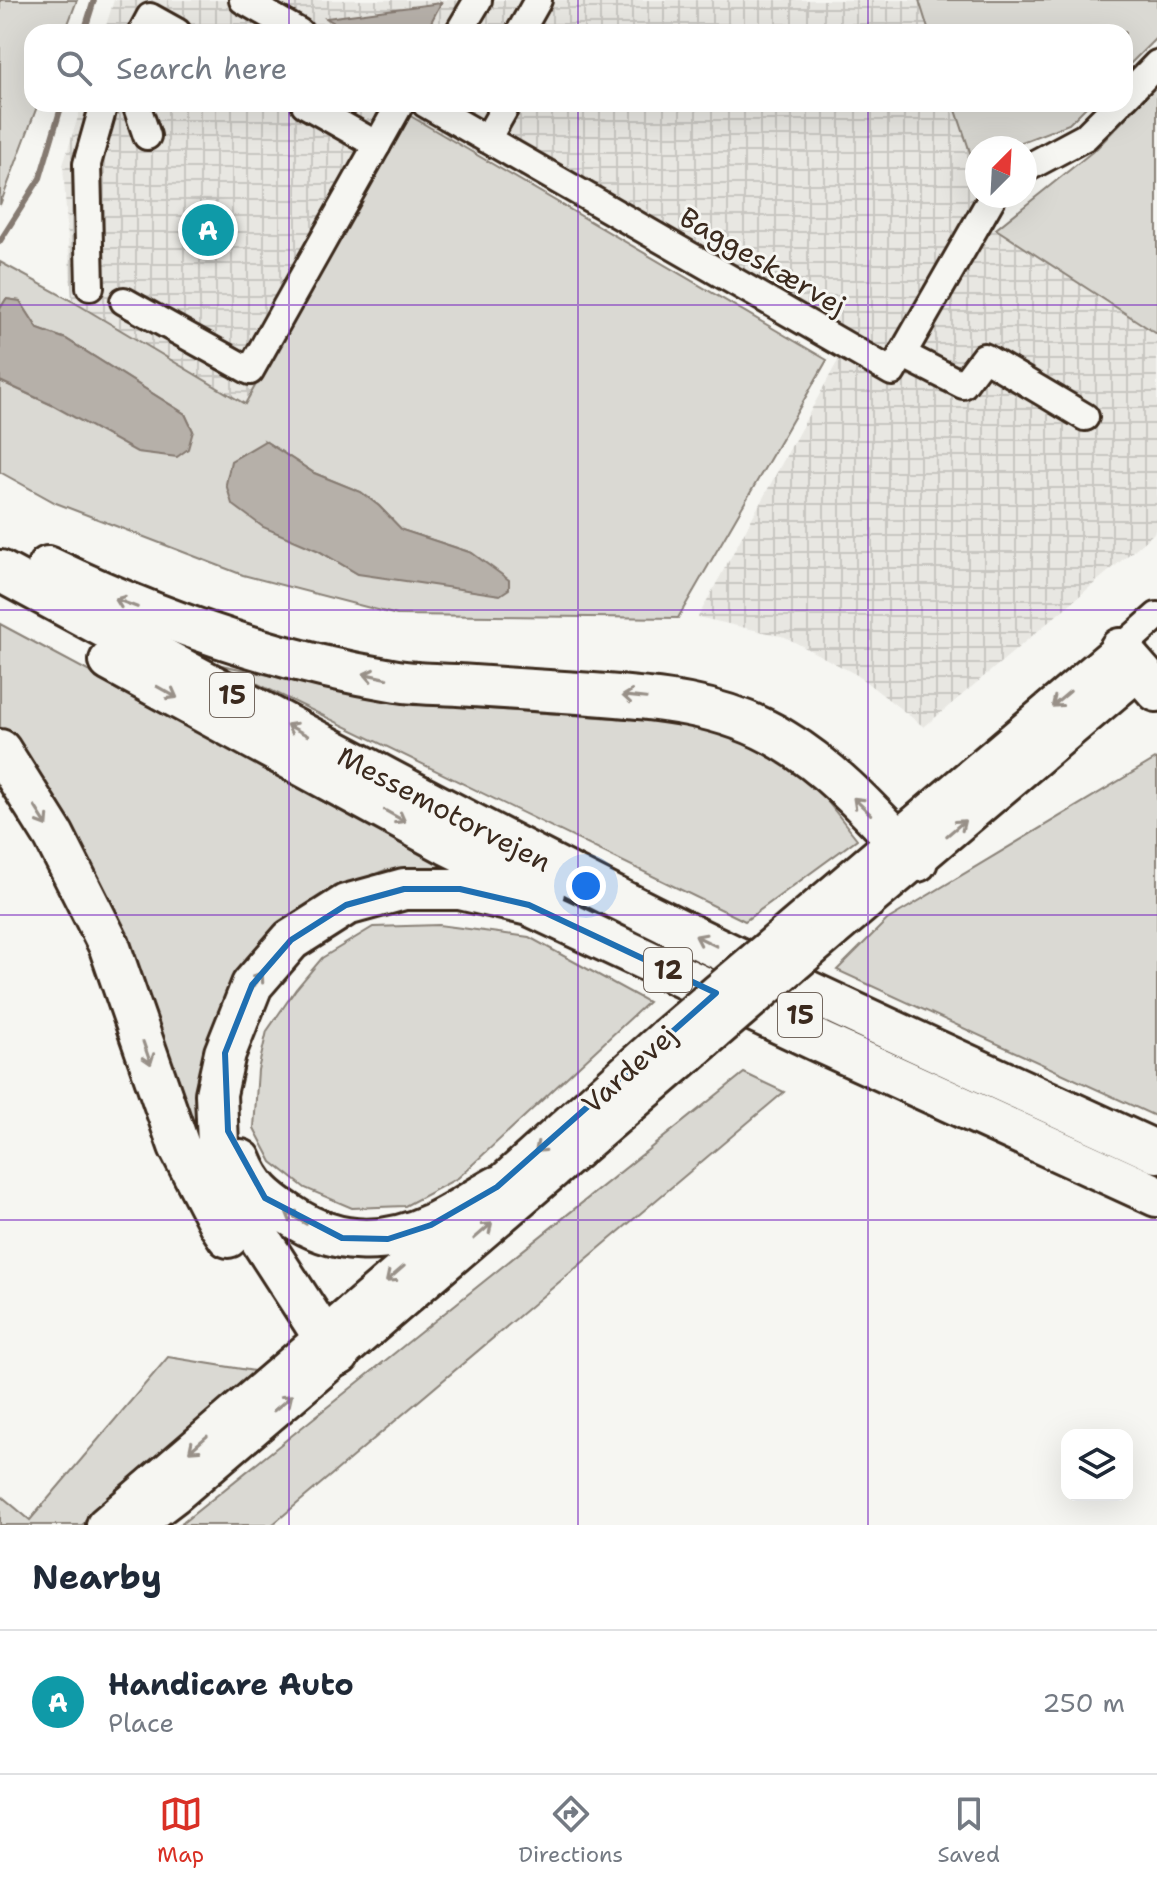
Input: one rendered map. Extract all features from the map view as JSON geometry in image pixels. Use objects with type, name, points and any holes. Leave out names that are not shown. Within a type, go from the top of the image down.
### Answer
[{"type":"highway","points":[[0,543],[108,596],[206,634],[293,659],[400,681],[637,697],[698,706],[748,722],[783,739],[823,767],[907,850]]},
{"type":"highway","name":"Messemotorvejen","points":[[0,571],[455,832],[666,922],[1157,1152]]},
{"type":"highway","name":"Messemotorvejen","points":[[0,601],[455,832],[825,1027],[1157,1178]]},
{"type":"highway","points":[[0,750],[54,836],[109,945],[179,1146],[220,1225],[322,1353]]},
{"type":"highway","name":"12","points":[[322,1353],[230,1188],[218,1145],[216,1094],[225,1053],[252,985],[291,940],[346,905],[404,889],[460,889],[529,905],[1157,1196]]},
{"type":"highway","points":[[225,1053],[228,1131],[245,1171],[265,1198],[303,1224],[342,1238],[388,1239],[431,1225],[497,1187]]},
{"type":"main road","name":"Vardevej","points":[[104,1525],[322,1353],[907,850],[1144,667]]},
{"type":"main road","name":"Vardevej","points":[[137,1525],[175,1496],[497,1187],[677,1046]]},
{"type":"street","points":[[243,0],[279,8],[292,24]]},
{"type":"street","points":[[464,24],[478,0]]},
{"type":"street","points":[[146,24],[150,17],[163,24]]},
{"type":"street","points":[[1133,89],[1157,64]]},
{"type":"street","points":[[90,287],[87,164],[102,112]]},
{"type":"street","points":[[139,112],[147,136]]},
{"type":"street","points":[[319,112],[377,145]]},
{"type":"street","points":[[124,301],[250,371],[396,112]]},
{"type":"street","name":"Baggeskærvej","points":[[440,112],[892,372],[902,354]]},
{"type":"street","points":[[487,139],[502,112]]},
{"type":"street","points":[[1037,163],[1085,137],[1110,112]]},
{"type":"street","points":[[986,208],[902,354],[963,385],[984,357],[1085,417]]},
{"type":"street","name":"Vardevej","points":[[1144,667],[1157,616]]},
{"type":"highlighted area","points":[[404,889],[460,889],[529,905],[716,993],[497,1187],[431,1225],[388,1239],[342,1238],[265,1198],[228,1131],[225,1053],[252,985],[291,940],[346,905]]},
{"type":"shaded area","points":[[0,0],[77,0],[68,24],[24,24],[24,112],[35,112],[0,205]]},
{"type":"shaded area","points":[[114,0],[919,0],[926,24],[106,24]]},
{"type":"shaded area","points":[[919,0],[1157,0],[1157,37],[1133,61],[1133,24],[926,24]]},
{"type":"shaded area","points":[[441,3],[430,24],[336,24],[326,18]]},
{"type":"shaded area","points":[[1157,85],[1157,334],[996,229],[1022,208],[1037,208],[1037,196],[1097,148]]},
{"type":"shaded area","points":[[80,112],[957,112],[965,137],[965,208],[989,208],[996,229],[1157,334],[1157,528],[924,727],[857,675],[785,637],[698,617],[840,357],[407,114],[245,404],[72,301],[63,165]]},
{"type":"shaded area","points":[[957,112],[1081,112],[1069,124],[1037,136],[965,137]]},
{"type":"shaded area","points":[[407,114],[827,360],[678,618],[397,615],[243,575],[56,503],[0,472],[0,381],[52,405],[193,431],[185,414],[66,339],[38,329],[20,301],[6,299],[0,309],[0,262],[245,404]],"holes":[[[265,441],[314,473],[361,492],[402,530],[472,553],[358,574],[319,551]]]},
{"type":"shaded area","points":[[6,299],[20,301],[38,329],[66,339],[185,414],[193,431],[188,449],[177,457],[137,452],[52,405],[0,381],[0,309]]},
{"type":"shaded area","points":[[265,441],[314,473],[361,492],[402,530],[472,553],[509,580],[509,589],[500,595],[358,574],[319,551],[263,527],[232,504],[226,484],[231,461]]},
{"type":"shaded area","points":[[0,624],[455,867],[385,870],[331,892],[277,925],[237,974],[210,1035],[203,1084],[215,1184],[9,738],[0,727]]},
{"type":"shaded area","points":[[217,664],[393,702],[696,724],[751,742],[812,782],[857,839],[745,921]]},
{"type":"shaded area","points":[[1157,758],[1157,1117],[837,970],[887,920]]},
{"type":"shaded area","points":[[439,925],[529,937],[648,1002],[458,1178],[405,1206],[352,1208],[305,1188],[272,1162],[254,1128],[258,1070],[267,1031],[322,958],[373,927]]},
{"type":"shaded area","points":[[744,1073],[784,1092],[272,1525],[180,1525]]},
{"type":"shaded area","points":[[168,1357],[260,1372],[82,1525],[0,1525],[0,1495],[30,1520]]},
{"type":"waterway","points":[[86,24],[94,0]]},
{"type":"waterway","points":[[0,241],[40,178],[60,112]]},
{"type":"place","name":"Handicare Auto","points":[[208,230]]}]
